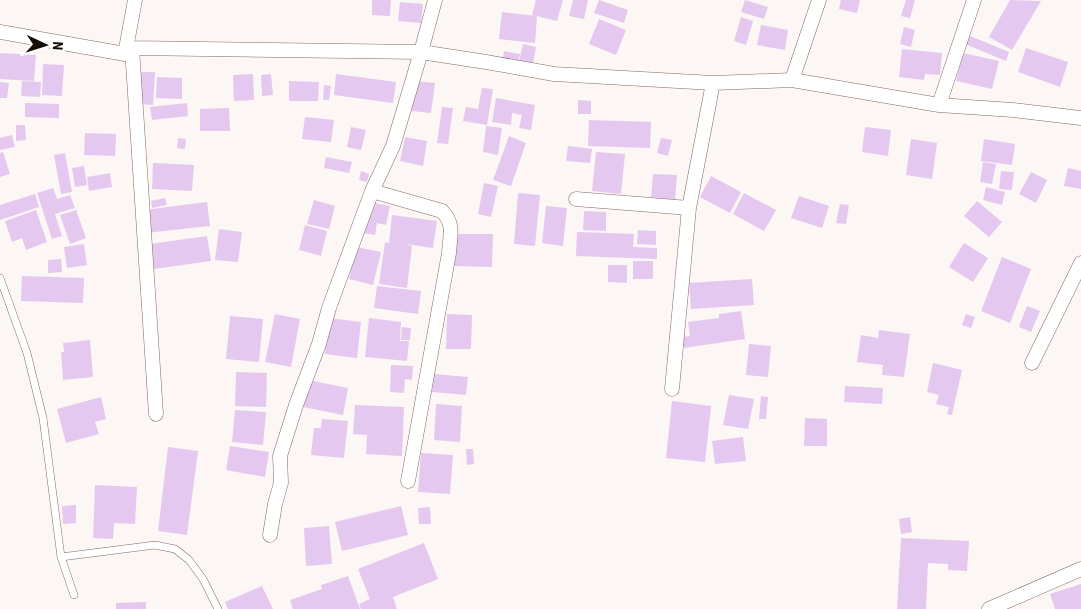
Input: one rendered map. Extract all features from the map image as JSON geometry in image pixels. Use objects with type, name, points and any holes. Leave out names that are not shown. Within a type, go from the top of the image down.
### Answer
[{"type":"street","points":[[135,0],[128,51],[156,414]]},
{"type":"street","points":[[270,535],[275,504],[281,483],[280,456],[285,439],[319,344],[329,308],[372,191],[393,146],[435,0]]},
{"type":"street","points":[[792,80],[819,0]]},
{"type":"street","points":[[940,105],[974,0]]},
{"type":"street","points":[[0,32],[128,51],[421,52],[554,74],[713,83],[792,80],[940,105],[1013,110],[1081,118]]},
{"type":"street","points":[[672,389],[689,208],[713,83]]},
{"type":"street","points":[[372,191],[442,211],[448,217],[451,226],[449,253],[408,481]]},
{"type":"street","points":[[576,199],[689,208]]},
{"type":"street","points":[[1032,363],[1081,263]]},
{"type":"street","points":[[989,609],[1081,569]]},
{"type":"lane","points":[[0,278],[27,353],[43,418],[61,557],[74,595]]},
{"type":"lane","points":[[61,557],[156,545],[175,548],[189,560],[203,579],[218,609]]},
{"type":"building","points":[[372,0],[391,0],[390,16],[372,15]]},
{"type":"building","points":[[536,0],[563,0],[557,21],[532,15]]},
{"type":"building","points":[[573,0],[588,0],[584,19],[569,16]]},
{"type":"building","points":[[599,0],[628,10],[624,23],[594,13]]},
{"type":"building","points":[[745,0],[768,7],[764,19],[741,12]]},
{"type":"building","points":[[841,0],[860,0],[857,13],[839,9]]},
{"type":"building","points":[[906,0],[915,0],[910,18],[901,16]]},
{"type":"building","points":[[1010,0],[1041,1],[1012,50],[989,37]]},
{"type":"building","points":[[400,2],[423,4],[421,23],[398,21]]},
{"type":"building","points":[[502,12],[537,16],[535,43],[499,39]]},
{"type":"building","points":[[741,17],[753,21],[746,45],[734,41]]},
{"type":"building","points":[[599,19],[626,30],[616,55],[589,44]]},
{"type":"building","points":[[761,25],[788,30],[785,50],[757,45]]},
{"type":"building","points":[[904,27],[915,30],[911,47],[900,44]]},
{"type":"building","points":[[968,35],[1009,52],[1006,61],[965,44]]},
{"type":"building","points":[[523,44],[536,47],[533,64],[519,61]]},
{"type":"building","points":[[1026,48],[1068,62],[1060,87],[1018,72]]},
{"type":"building","points":[[902,49],[942,53],[940,75],[925,74],[924,80],[899,77]]},
{"type":"building","points":[[504,51],[520,54],[517,66],[502,63]]},
{"type":"building","points":[[0,53],[36,55],[34,81],[0,79]]},
{"type":"building","points":[[963,53],[999,61],[992,89],[956,81]]},
{"type":"building","points":[[43,64],[64,65],[62,96],[42,95]]},
{"type":"building","points":[[138,72],[155,72],[153,105],[137,104]]},
{"type":"building","points":[[253,74],[254,100],[234,101],[233,75]]},
{"type":"building","points":[[271,74],[273,95],[262,96],[261,75]]},
{"type":"building","points":[[336,74],[396,82],[393,103],[334,95]]},
{"type":"building","points":[[157,77],[182,78],[182,99],[156,98]]},
{"type":"building","points":[[22,81],[41,82],[40,97],[21,96]]},
{"type":"building","points":[[289,81],[319,82],[318,101],[289,101]]},
{"type":"building","points":[[415,81],[435,83],[431,113],[411,111]]},
{"type":"building","points":[[0,82],[9,83],[7,98],[0,98]]},
{"type":"building","points":[[324,85],[331,86],[329,100],[323,100]]},
{"type":"building","points":[[482,88],[493,89],[487,125],[463,121],[466,107],[478,109]]},
{"type":"building","points":[[496,98],[535,105],[531,130],[519,128],[522,115],[512,113],[511,125],[492,122]]},
{"type":"building","points":[[578,100],[591,101],[591,114],[578,114]]},
{"type":"building","points":[[25,103],[59,104],[59,118],[25,117]]},
{"type":"building","points":[[187,103],[188,116],[152,120],[150,107]]},
{"type":"building","points":[[442,107],[453,108],[448,144],[437,143]]},
{"type":"building","points":[[229,108],[230,131],[200,131],[200,109]]},
{"type":"building","points":[[305,117],[334,120],[331,142],[302,139]]},
{"type":"building","points":[[589,120],[651,122],[650,148],[588,146]]},
{"type":"building","points":[[16,125],[25,125],[26,140],[16,141]]},
{"type":"building","points":[[486,126],[502,128],[498,155],[483,152]]},
{"type":"building","points":[[351,127],[366,130],[361,150],[347,147]]},
{"type":"building","points":[[865,127],[891,130],[888,156],[862,152]]},
{"type":"building","points":[[85,133],[116,134],[115,156],[84,155]]},
{"type":"building","points":[[12,135],[15,147],[0,150],[0,138]]},
{"type":"building","points":[[509,136],[526,143],[511,186],[493,180]]},
{"type":"building","points":[[405,137],[427,141],[423,166],[400,161]]},
{"type":"building","points":[[178,138],[186,139],[185,149],[177,148]]},
{"type":"building","points":[[661,138],[672,140],[668,156],[657,153]]},
{"type":"building","points":[[911,139],[937,143],[932,179],[906,175]]},
{"type":"building","points":[[984,139],[1015,144],[1012,165],[981,161]]},
{"type":"building","points":[[568,146],[592,149],[590,163],[566,161]]},
{"type":"building","points":[[3,152],[10,174],[0,177],[0,153]]},
{"type":"building","points":[[596,152],[625,154],[621,194],[592,191]]},
{"type":"building","points":[[65,153],[72,192],[61,194],[54,155]]},
{"type":"building","points":[[326,157],[352,162],[349,173],[324,168]]},
{"type":"building","points":[[983,162],[996,164],[992,184],[980,182]]},
{"type":"building","points":[[153,163],[194,165],[192,191],[152,189]]},
{"type":"building","points":[[84,166],[87,185],[75,187],[72,168]]},
{"type":"building","points":[[1068,168],[1081,171],[1081,189],[1064,186]]},
{"type":"building","points":[[361,171],[369,174],[367,182],[359,180]]},
{"type":"building","points":[[1001,171],[1014,172],[1012,190],[999,189]]},
{"type":"building","points":[[1031,172],[1047,180],[1036,203],[1019,194]]},
{"type":"building","points":[[110,173],[112,187],[89,191],[87,177]]},
{"type":"building","points":[[653,174],[677,175],[675,200],[651,197]]},
{"type":"building","points":[[711,176],[741,192],[730,213],[700,197]]},
{"type":"building","points":[[484,183],[498,186],[491,217],[478,214]]},
{"type":"building","points":[[986,187],[1005,192],[1002,205],[983,200]]},
{"type":"building","points":[[53,188],[57,199],[70,195],[75,208],[55,214],[62,236],[52,239],[37,193]]},
{"type":"building","points":[[518,193],[540,195],[535,246],[514,244]]},
{"type":"building","points":[[744,193],[776,210],[764,231],[733,214]]},
{"type":"building","points":[[35,194],[39,207],[0,220],[0,205]]},
{"type":"building","points":[[799,196],[829,206],[822,228],[791,218]]},
{"type":"building","points":[[165,198],[167,205],[152,208],[151,201]]},
{"type":"building","points":[[314,200],[335,206],[329,229],[307,224]]},
{"type":"building","points":[[977,201],[1002,222],[989,237],[964,216]]},
{"type":"building","points":[[207,202],[210,226],[146,233],[144,210]]},
{"type":"building","points":[[370,202],[390,206],[386,225],[377,223],[375,235],[363,233]]},
{"type":"building","points":[[840,204],[849,205],[846,224],[836,223]]},
{"type":"building","points":[[546,206],[567,208],[563,246],[542,243]]},
{"type":"building","points":[[36,210],[47,242],[26,250],[22,238],[12,242],[5,221]]},
{"type":"building","points":[[76,210],[86,238],[70,244],[60,215]]},
{"type":"building","points":[[584,211],[606,212],[606,231],[583,230]]},
{"type":"building","points":[[392,215],[437,221],[433,248],[406,244],[412,246],[407,288],[379,284],[385,242],[389,243]]},
{"type":"building","points":[[305,225],[327,231],[321,256],[299,250]]},
{"type":"building","points":[[219,229],[242,232],[238,262],[215,260]]},
{"type":"building","points":[[638,230],[656,231],[656,245],[637,244]]},
{"type":"building","points":[[577,232],[634,234],[633,247],[657,248],[657,259],[576,256]]},
{"type":"building","points":[[453,234],[493,234],[492,267],[453,266]]},
{"type":"building","points":[[207,236],[211,261],[154,269],[150,244]]},
{"type":"building","points":[[964,243],[988,258],[973,282],[949,267]]},
{"type":"building","points":[[84,244],[87,265],[67,268],[64,247]]},
{"type":"building","points":[[356,247],[381,252],[373,285],[349,279]]},
{"type":"building","points":[[1002,257],[1031,269],[1010,323],[981,311]]},
{"type":"building","points":[[61,259],[62,272],[48,273],[48,260]]},
{"type":"building","points":[[633,261],[653,261],[653,279],[633,279]]},
{"type":"building","points":[[608,265],[627,265],[627,283],[608,282]]},
{"type":"building","points":[[22,276],[84,278],[83,303],[21,301]]},
{"type":"building","points":[[752,279],[754,305],[691,309],[689,283]]},
{"type":"building","points":[[377,286],[421,291],[418,314],[374,308]]},
{"type":"building","points":[[1027,306],[1040,311],[1031,332],[1019,327]]},
{"type":"building","points":[[741,311],[745,339],[684,348],[682,337],[690,336],[688,322],[719,318],[719,314]]},
{"type":"building","points":[[275,314],[300,319],[291,367],[265,362]]},
{"type":"building","points":[[447,314],[472,315],[471,349],[446,349]]},
{"type":"building","points":[[966,314],[975,317],[971,328],[962,325]]},
{"type":"building","points":[[230,316],[263,319],[259,362],[226,359]]},
{"type":"building","points":[[329,318],[361,322],[357,358],[325,354]]},
{"type":"building","points":[[369,318],[401,322],[400,341],[409,341],[407,361],[365,357]]},
{"type":"building","points":[[402,327],[411,328],[410,340],[401,340]]},
{"type":"building","points":[[879,330],[910,334],[904,377],[882,375],[883,365],[857,362],[861,335],[878,338]]},
{"type":"building","points":[[90,340],[93,377],[63,380],[61,352],[64,352],[63,343]]},
{"type":"building","points":[[749,344],[771,346],[768,377],[746,375]]},
{"type":"building","points":[[933,363],[962,370],[952,415],[947,414],[949,407],[936,404],[939,395],[927,392]]},
{"type":"building","points":[[391,365],[413,366],[412,380],[405,379],[404,393],[390,392]]},
{"type":"building","points":[[236,372],[267,373],[266,407],[235,406]]},
{"type":"building","points":[[434,374],[468,377],[466,395],[432,392]]},
{"type":"building","points":[[308,380],[348,388],[343,415],[303,407]]},
{"type":"building","points":[[845,386],[883,388],[882,404],[844,402]]},
{"type":"building","points":[[729,395],[754,399],[748,429],[723,425]]},
{"type":"building","points":[[761,396],[768,397],[766,419],[759,419]]},
{"type":"building","points":[[101,397],[106,419],[95,422],[99,434],[66,443],[57,409]]},
{"type":"building","points":[[672,401],[711,406],[705,462],[666,458]]},
{"type":"building","points":[[436,404],[462,406],[460,442],[434,440]]},
{"type":"building","points":[[355,405],[404,407],[402,456],[366,454],[367,435],[353,434]]},
{"type":"building","points":[[235,410],[266,412],[263,445],[232,442]]},
{"type":"building","points":[[805,418],[827,419],[827,446],[804,446]]},
{"type":"building","points":[[322,419],[348,421],[344,458],[311,455],[314,428],[321,428]]},
{"type":"building","points":[[743,437],[746,461],[715,464],[712,441]]},
{"type":"building","points":[[230,446],[269,452],[265,477],[226,470]]},
{"type":"building","points":[[168,447],[198,451],[187,535],[158,531]]},
{"type":"building","points":[[466,449],[473,449],[474,464],[467,465]]},
{"type":"building","points":[[421,453],[453,455],[450,494],[418,492]]},
{"type":"building","points":[[95,485],[137,487],[135,524],[114,523],[113,539],[93,538]]},
{"type":"building","points":[[76,505],[76,523],[63,524],[62,506]]},
{"type":"building","points":[[401,506],[408,535],[342,551],[335,522]]},
{"type":"building","points":[[430,507],[431,524],[419,524],[418,508]]},
{"type":"building","points":[[910,517],[912,532],[901,534],[899,519]]},
{"type":"building","points":[[329,526],[332,564],[306,566],[304,528]]},
{"type":"building","points":[[901,538],[969,541],[967,571],[948,570],[948,564],[928,563],[926,609],[897,609]]},
{"type":"building","points":[[424,543],[438,579],[393,597],[397,609],[361,609],[359,604],[370,599],[358,569]]},
{"type":"building","points":[[348,576],[360,609],[293,609],[290,600],[322,589],[321,585]]},
{"type":"building","points":[[1081,584],[1081,609],[1055,609],[1050,594]]},
{"type":"building","points":[[262,586],[273,609],[228,609],[225,602]]},
{"type":"building","points":[[146,602],[146,609],[116,609],[116,603]]}]
